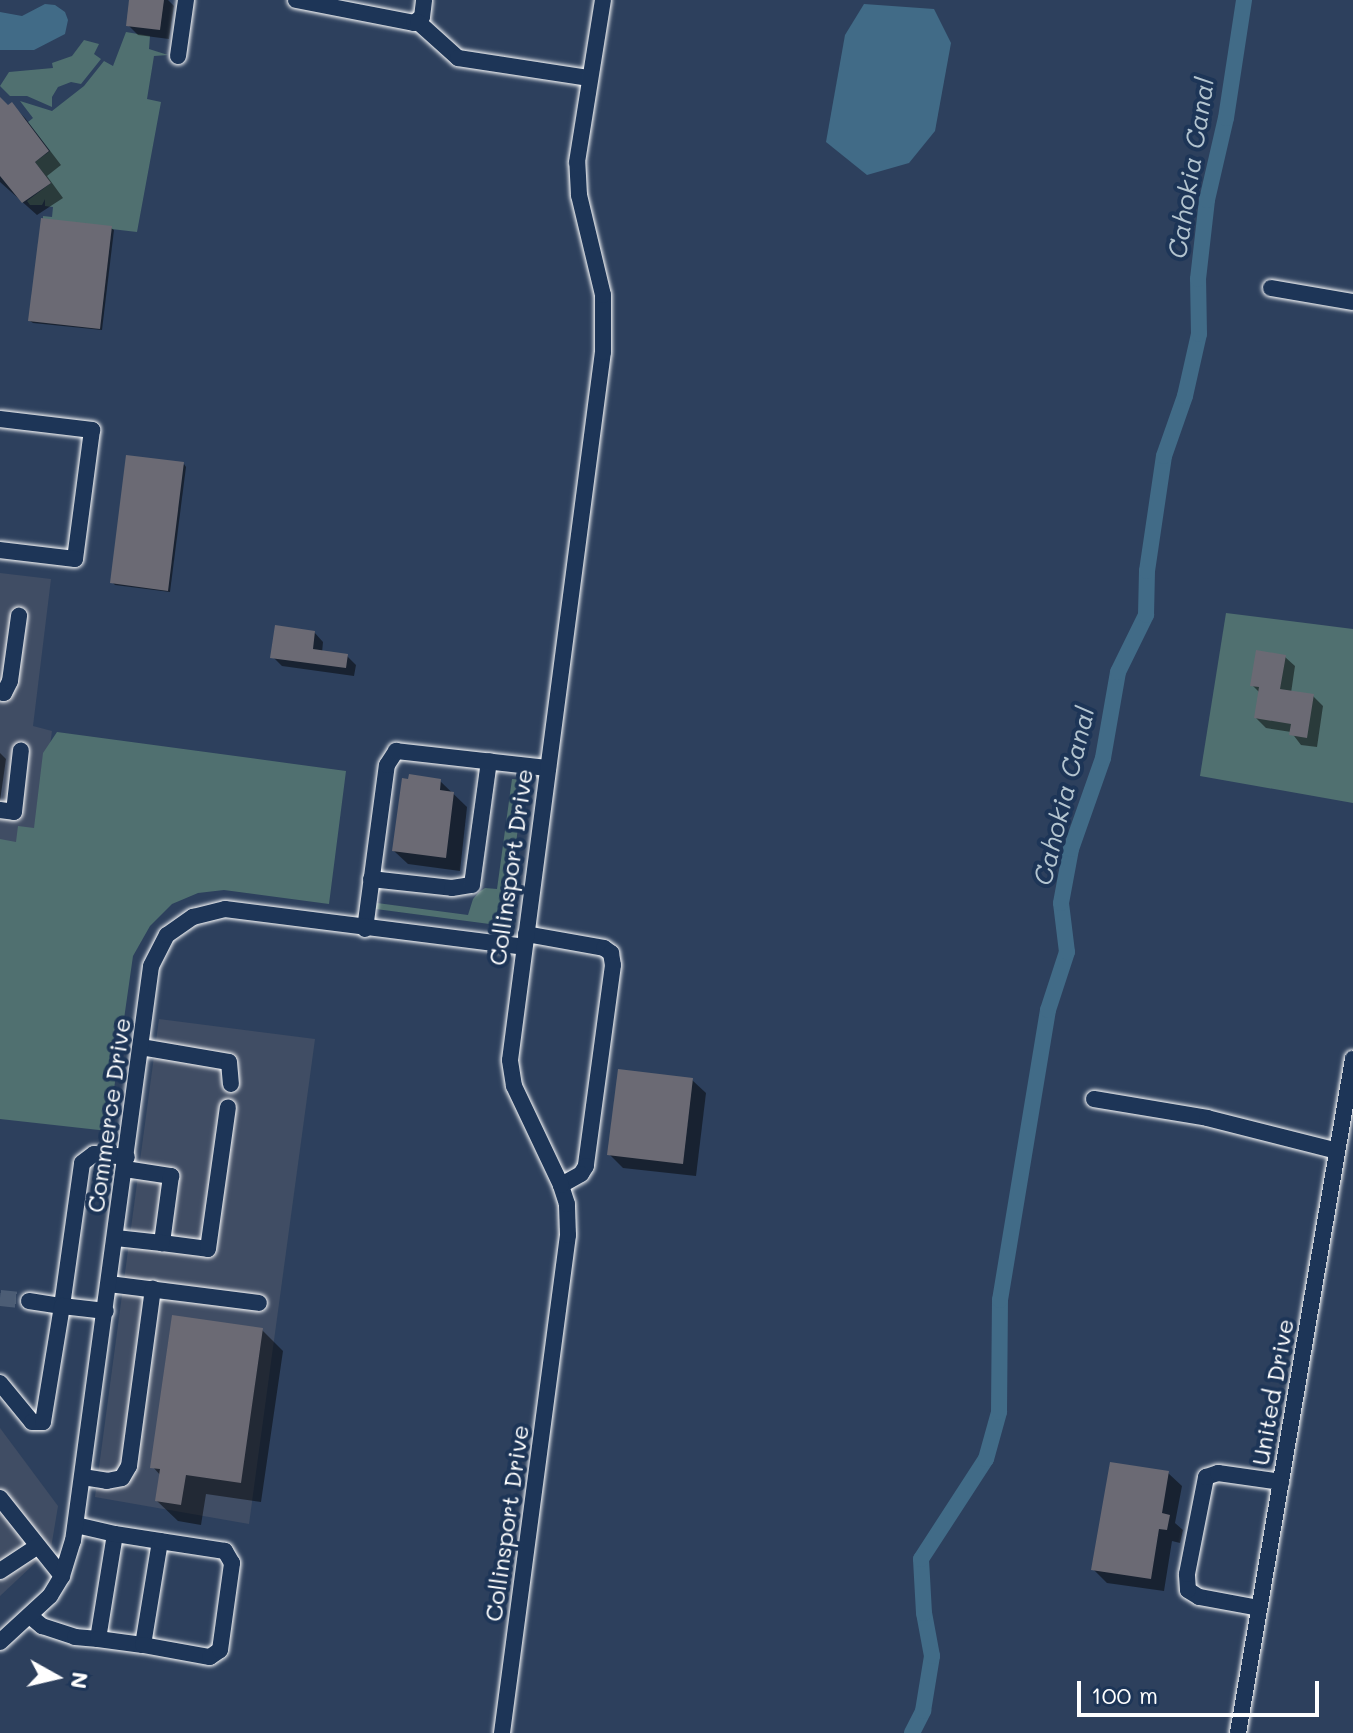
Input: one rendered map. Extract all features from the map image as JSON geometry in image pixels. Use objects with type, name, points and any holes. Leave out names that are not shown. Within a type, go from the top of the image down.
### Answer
[{"type":"street","points":[[178,56],[186,0]]},
{"type":"street","points":[[296,0],[418,22],[458,58],[589,78]]},
{"type":"street","points":[[418,22],[424,0]]},
{"type":"street","name":"Collinsport Drive","points":[[502,1733],[568,1235],[567,1204],[561,1185],[514,1086],[510,1060],[603,352],[603,295],[578,184],[580,128],[603,0]]},
{"type":"street","points":[[1271,288],[1353,302]]},
{"type":"street","points":[[0,419],[92,430],[75,559],[0,550]]},
{"type":"street","points":[[0,692],[4,693],[10,681],[19,616]]},
{"type":"street","points":[[0,810],[14,812],[21,750]]},
{"type":"street","points":[[365,929],[387,765],[396,751],[548,768]]},
{"type":"street","points":[[371,879],[452,888],[472,885],[489,761]]},
{"type":"street","name":"Commerce Drive","points":[[0,1642],[50,1596],[62,1576],[76,1525],[141,1047],[155,957],[167,935],[193,917],[225,909],[365,929],[604,948],[611,953],[613,965],[586,1166],[581,1174],[561,1185]]},
{"type":"street","points":[[141,1047],[229,1062],[231,1084]]},
{"type":"street","name":"United Drive","points":[[1238,1733],[1353,1059]]},
{"type":"street","points":[[1094,1099],[1207,1118],[1337,1151]]},
{"type":"street","points":[[116,1238],[208,1249],[228,1107]]},
{"type":"street","points":[[0,1383],[32,1422],[45,1420],[82,1163],[94,1154],[171,1176],[162,1243]]},
{"type":"street","points":[[109,1284],[259,1303]]},
{"type":"street","points":[[83,1477],[107,1481],[122,1478],[129,1466],[153,1289]]},
{"type":"street","points":[[29,1301],[106,1311]]},
{"type":"street","points":[[1259,1608],[1199,1597],[1188,1590],[1187,1574],[1206,1477],[1218,1473],[1281,1482]]},
{"type":"street","points":[[0,1498],[62,1576]]},
{"type":"street","points":[[30,1616],[42,1626],[75,1637],[210,1657],[220,1650],[232,1563],[225,1551],[76,1525]]},
{"type":"street","points":[[98,1639],[115,1534]]},
{"type":"street","points":[[143,1645],[160,1541]]},
{"type":"street","points":[[0,1571],[38,1546]]},
{"type":"shaded area","points":[[45,4],[55,5],[65,12],[68,20],[65,34],[34,50],[0,50],[0,12],[22,16]]},
{"type":"shaded area","points":[[864,4],[934,9],[951,43],[935,131],[909,163],[867,175],[826,142],[845,35]]},
{"type":"shaded area","points":[[0,573],[51,579],[33,726],[52,731],[36,847],[0,842]]},
{"type":"shaded area","points":[[159,1019],[315,1039],[249,1524],[95,1497]]},
{"type":"shaded area","points":[[0,1428],[58,1506],[51,1548],[0,1596]]},
{"type":"green space","points":[[126,32],[150,36],[149,49],[168,55],[154,56],[147,99],[161,102],[137,232],[43,221],[43,216],[52,217],[53,207],[45,206],[45,199],[42,205],[30,205],[27,201],[51,183],[35,162],[50,151],[28,122],[33,118],[20,101],[52,111],[84,86],[104,61],[113,66]]},
{"type":"green space","points":[[84,40],[99,44],[94,54],[101,59],[81,84],[71,82],[58,87],[52,97],[52,107],[27,96],[10,96],[0,86],[9,72],[53,68],[52,63],[72,56]]},
{"type":"green space","points":[[1226,613],[1353,629],[1353,803],[1200,776]]},
{"type":"green space","points":[[57,732],[346,771],[329,904],[224,890],[198,893],[172,904],[150,926],[133,956],[108,1131],[0,1119],[0,839],[16,842],[18,826],[34,828],[43,753]]},
{"type":"green space","points":[[512,779],[524,780],[507,915],[503,922],[497,925],[376,909],[377,903],[468,915],[479,892],[485,888],[497,889]]},
{"type":"building","points":[[129,0],[164,0],[160,30],[126,26]]},
{"type":"building","points":[[0,97],[8,105],[12,102],[49,151],[35,162],[51,183],[22,203],[0,176]]},
{"type":"building","points":[[41,218],[112,226],[100,329],[28,321]]},
{"type":"building","points":[[126,455],[184,462],[168,591],[110,583]]},
{"type":"building","points":[[275,625],[315,631],[313,649],[348,654],[346,668],[270,658]]},
{"type":"building","points":[[1256,650],[1286,655],[1280,689],[1314,694],[1307,738],[1289,735],[1291,724],[1254,718],[1259,687],[1250,686]]},
{"type":"building","points":[[409,774],[441,779],[440,790],[454,792],[446,858],[392,851],[402,778],[408,779]]},
{"type":"building","points":[[618,1069],[693,1078],[683,1164],[607,1155]]},
{"type":"building","points":[[172,1315],[263,1328],[241,1483],[186,1475],[181,1505],[155,1501],[160,1469],[150,1468]]},
{"type":"building","points":[[1110,1462],[1169,1471],[1162,1513],[1170,1515],[1167,1530],[1159,1529],[1151,1579],[1091,1570]]},
{"type":"waterway","name":"Cahokia Canal","points":[[912,1733],[923,1711],[932,1656],[924,1613],[921,1559],[986,1459],[999,1412],[1000,1300],[1048,1010],[1067,952],[1061,903],[1071,849],[1103,758],[1118,672],[1146,615],[1147,571],[1164,456],[1185,396],[1199,334],[1198,279],[1207,200],[1226,118],[1244,0]]},
{"type":"tunnel","points":[[0,1298],[29,1301]]}]
